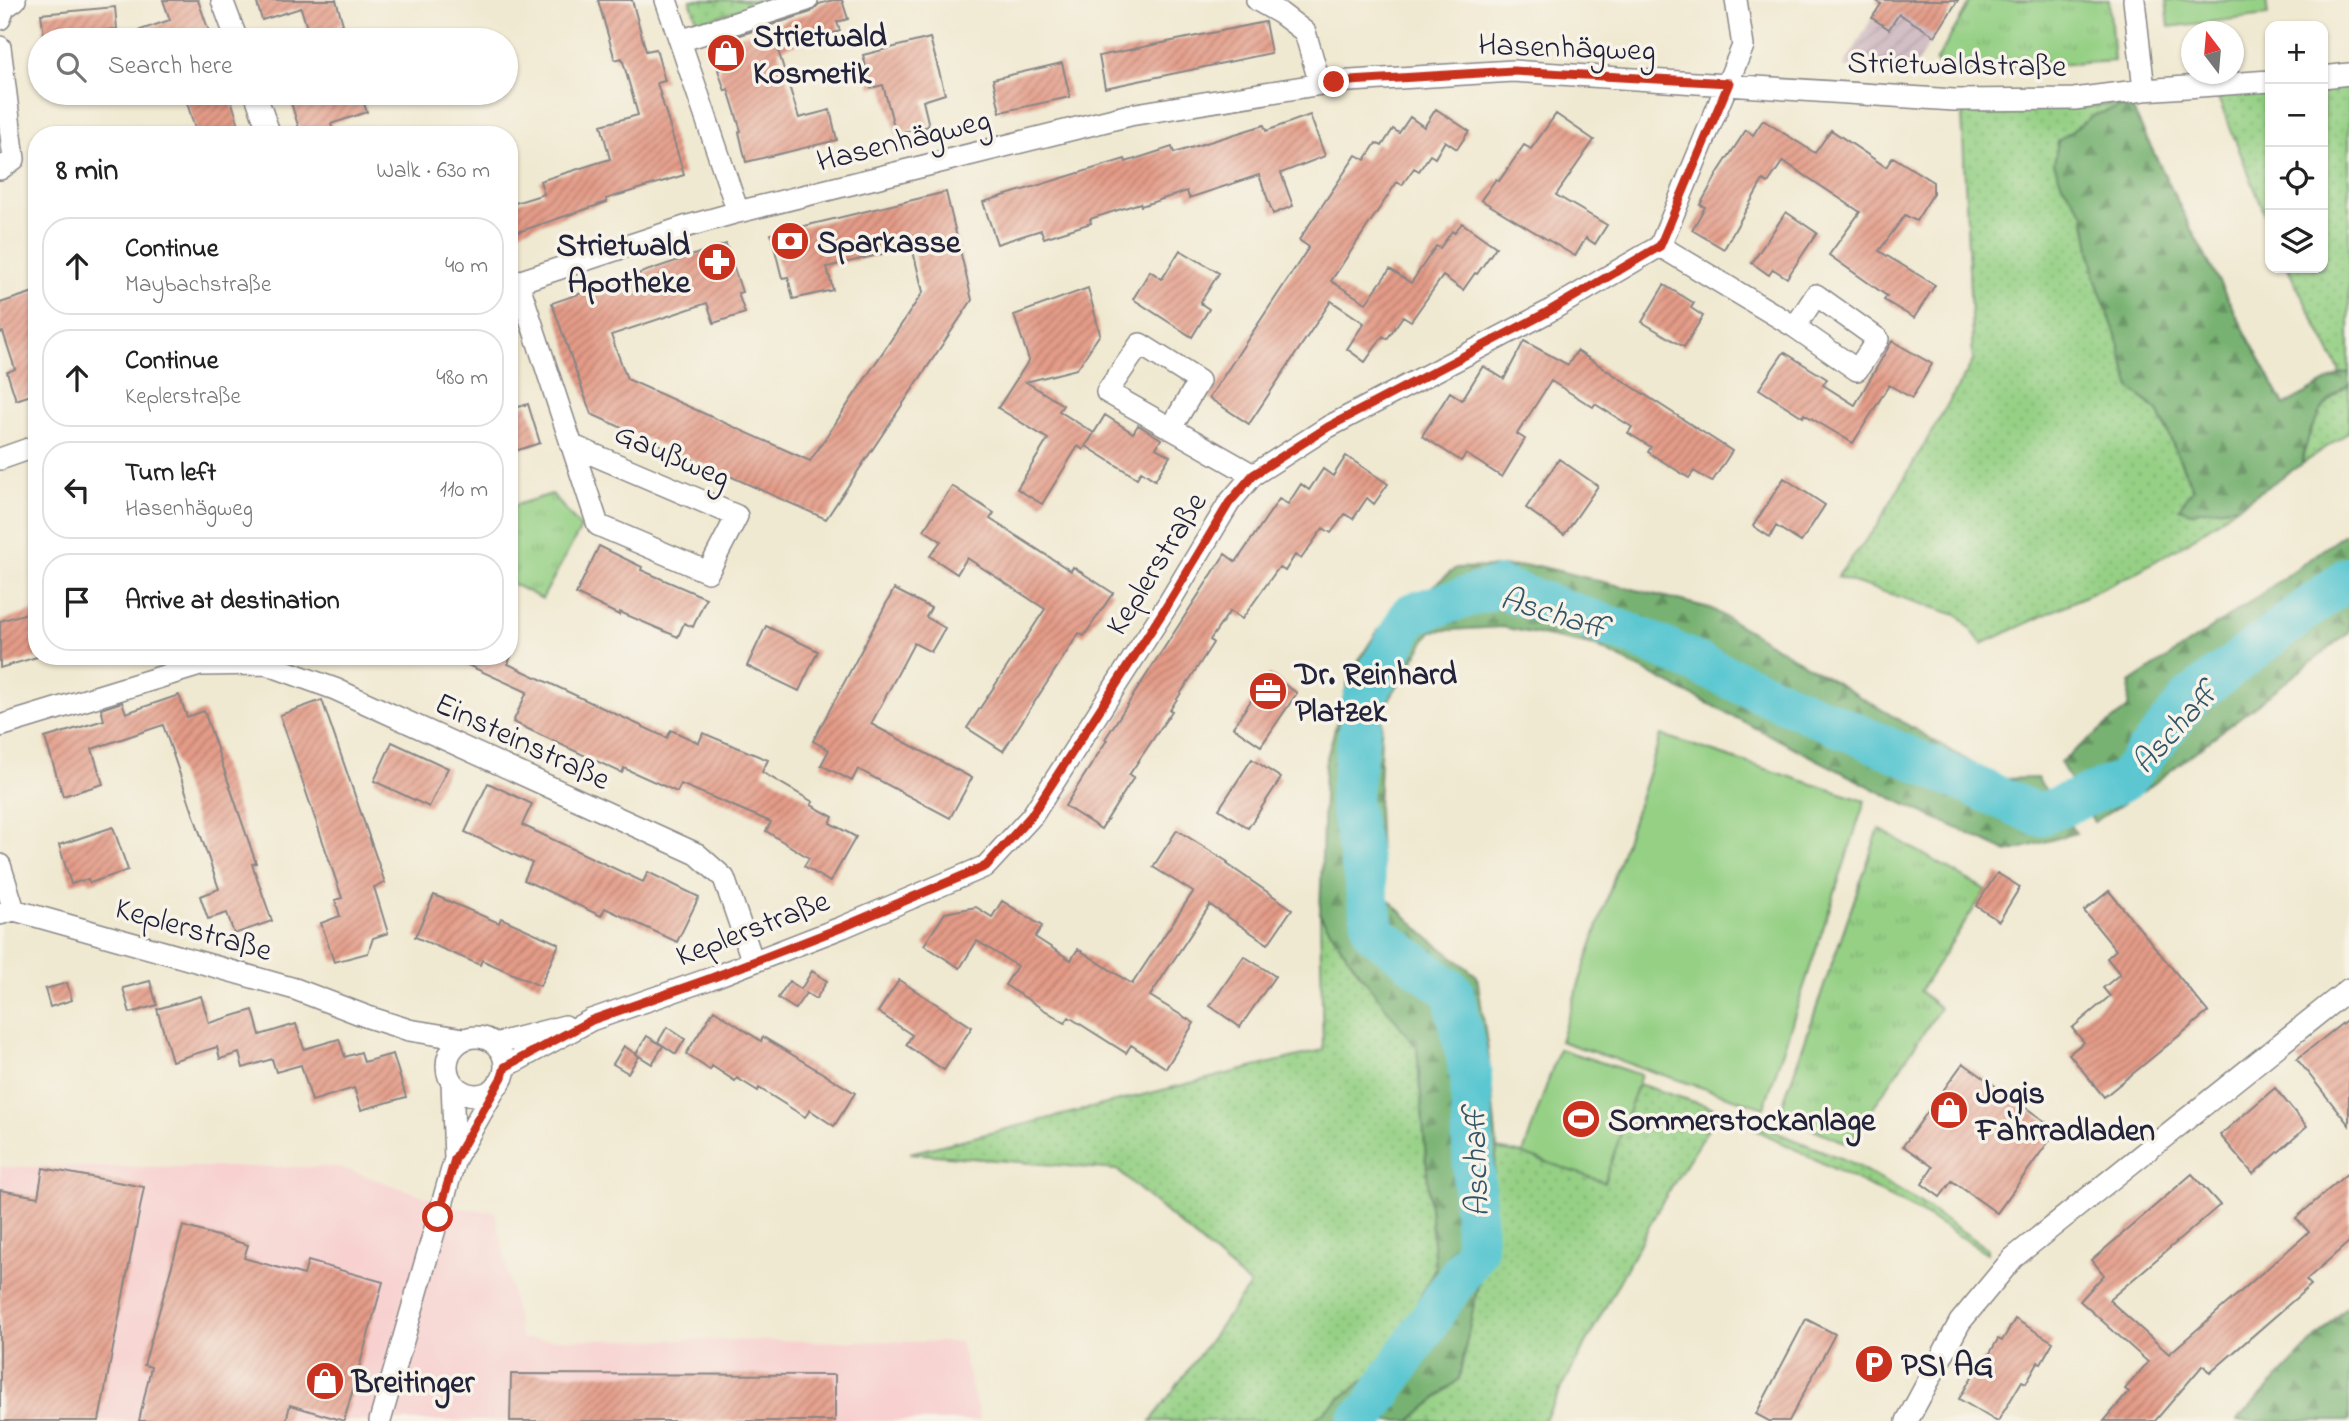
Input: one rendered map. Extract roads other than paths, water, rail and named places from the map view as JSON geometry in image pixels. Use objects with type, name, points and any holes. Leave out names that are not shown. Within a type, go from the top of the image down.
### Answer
[{"type":"street","points":[[0,19],[4,8],[15,0]]},
{"type":"street","points":[[222,0],[232,28]]},
{"type":"street","points":[[666,0],[738,212]]},
{"type":"street","points":[[680,41],[807,0]]},
{"type":"street","points":[[1257,0],[1305,32],[1320,84]]},
{"type":"street","points":[[2134,0],[2144,90]]},
{"type":"street","points":[[1737,1],[1743,46],[1660,246],[1795,327]]},
{"type":"street","points":[[0,47],[15,159],[0,169]]},
{"type":"street","name":"Hasenhägweg","points":[[518,283],[738,212],[1129,115],[1320,84],[1513,71],[1729,83]]},
{"type":"street","points":[[2328,76],[2349,74]]},
{"type":"street","name":"Strietwaldstraße","points":[[1729,83],[1954,100],[2074,99],[2144,90],[2265,80]]},
{"type":"street","points":[[259,105],[267,126]]},
{"type":"street","name":"Keplerstraße","points":[[7,912],[295,989],[410,1030],[464,1039],[480,1037],[495,1044],[592,1020],[843,927],[986,866],[1031,816],[1163,612],[1229,503],[1253,475],[1328,427],[1546,313],[1660,246]]},
{"type":"street","name":"Gaußweg","points":[[518,295],[598,525],[708,572],[737,516],[571,445]]},
{"type":"street","points":[[1171,428],[1253,475]]},
{"type":"street","points":[[0,458],[28,449]]},
{"type":"street","name":"Einsteinstraße","points":[[0,726],[200,665]]},
{"type":"street","name":"Einsteinstraße","points":[[269,665],[335,689],[697,854],[724,878],[752,962]]},
{"type":"street","points":[[0,864],[7,912]]},
{"type":"street","points":[[1907,1421],[1960,1322],[2013,1258],[2349,989]]},
{"type":"street","name":"Keplerstraße","points":[[452,1082],[458,1088],[474,1094],[491,1090],[501,1076],[592,1020]]},
{"type":"street","name":"Keplerstraße","points":[[410,1030],[447,1059]]},
{"type":"street","points":[[455,1159],[452,1082],[447,1059],[456,1044],[464,1039]]},
{"type":"street","points":[[380,1421],[455,1159],[501,1076],[504,1059],[495,1044]]},
{"type":"waterway","name":"Aschaff","points":[[1358,1421],[1369,1411],[1476,1250],[1471,1076],[1453,992],[1374,932],[1350,800],[1363,701],[1411,614],[1499,587],[1636,636],[2039,815],[2125,780],[2190,698],[2349,577]]},
{"type":"place","name":"Strietwald Kosmetik","points":[[726,53]]},
{"type":"place","name":"Sparkasse","points":[[790,241]]},
{"type":"place","name":"Strietwald Apotheke","points":[[717,262]]},
{"type":"place","name":"Dr. Reinhard Platzek","points":[[1268,691]]},
{"type":"place","name":"Jogis Fahrradladen","points":[[1949,1110]]},
{"type":"place","name":"Sommerstockanlage","points":[[1581,1119]]},
{"type":"place","name":"PSI AG","points":[[1874,1364]]},
{"type":"place","name":"Breitinger","points":[[325,1381]]}]
